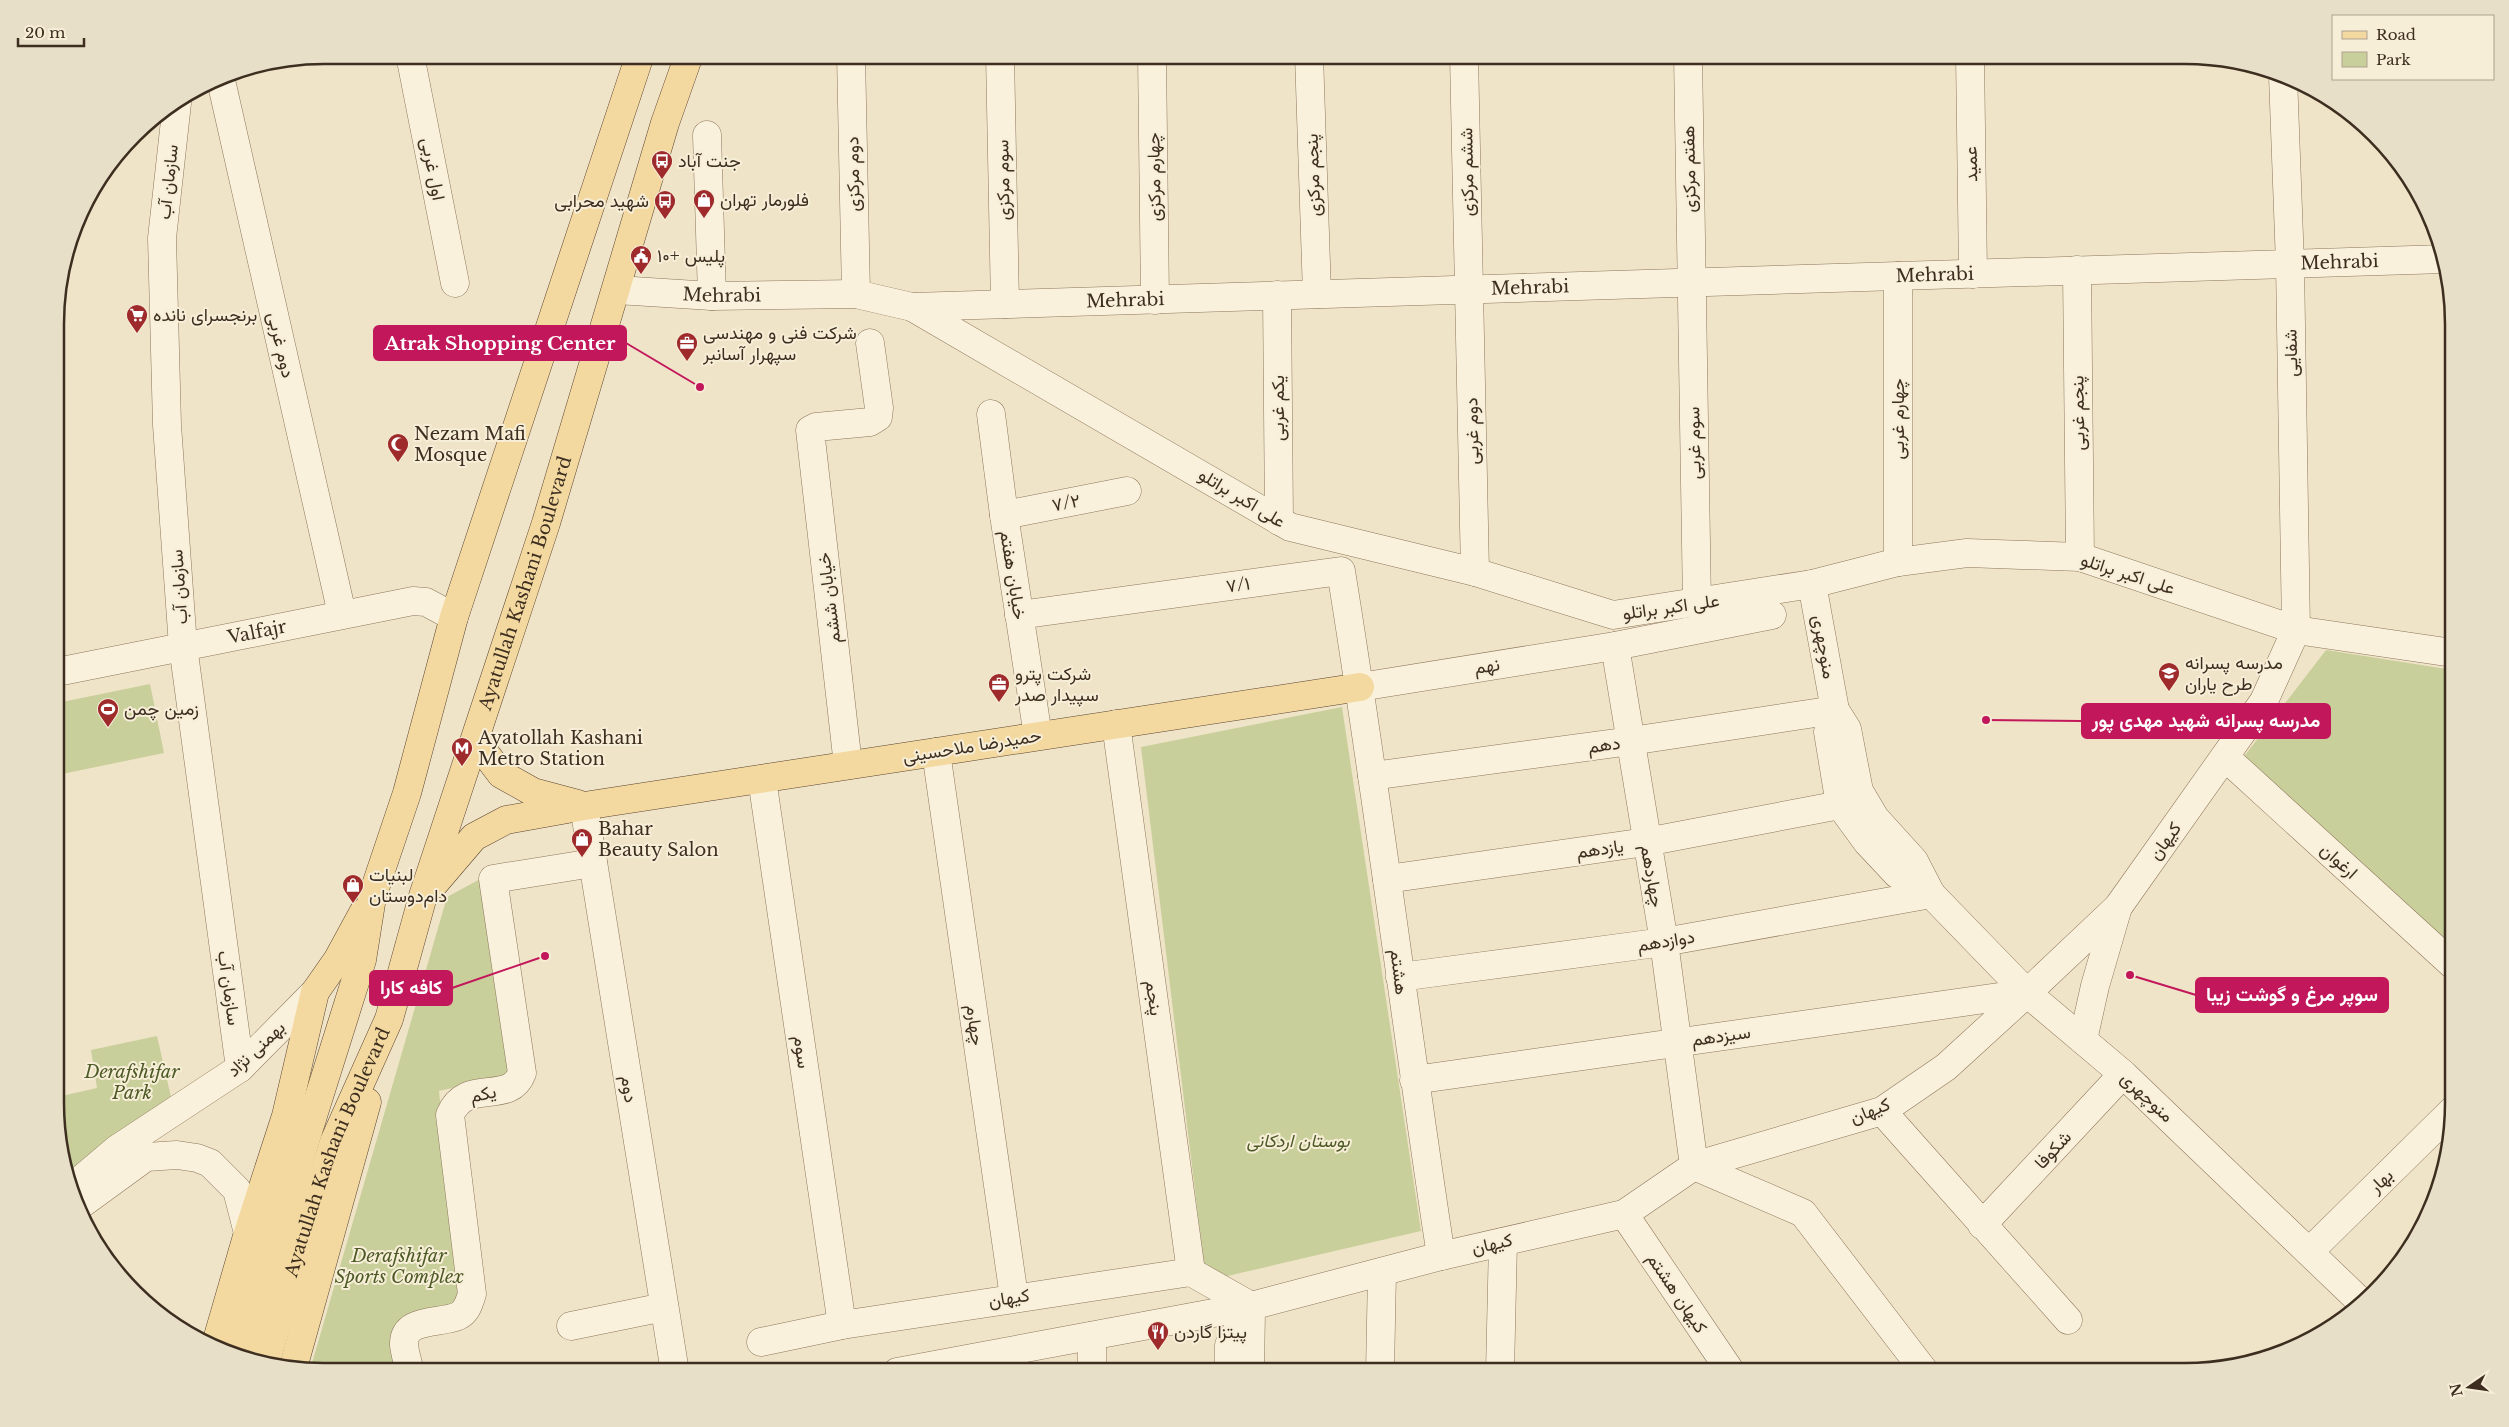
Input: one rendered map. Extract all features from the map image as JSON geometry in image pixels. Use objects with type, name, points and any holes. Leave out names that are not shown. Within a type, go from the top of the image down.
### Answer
[{"type":"main road","name":"Ayatullah Kashani Boulevard","points":[[242,1350],[266,1265],[362,960],[372,897],[407,793],[454,617],[636,64]]},
{"type":"main road","name":"Ayatullah Kashani Boulevard","points":[[267,1357],[300,1245],[334,1142],[389,1019],[423,896],[476,741],[546,524],[665,123],[686,64]]},
{"type":"main road","name":"حمیدرضا ملاحسینی","points":[[423,896],[474,837],[506,820],[762,778],[1360,687]]},
{"type":"main road","points":[[476,741],[501,774],[533,792],[584,806]]},
{"type":"main road","points":[[217,1340],[248,1233],[286,1116],[315,992],[338,959],[372,897]]},
{"type":"main road","points":[[295,1362],[389,1019]]},
{"type":"street","name":"اول غربی","points":[[412,64],[455,283]]},
{"type":"street","name":"دوم مرکزی","points":[[851,64],[856,294]]},
{"type":"street","name":"سوم مرکزی","points":[[1000,64],[1005,304]]},
{"type":"street","name":"چهارم مرکزی","points":[[1152,64],[1155,300]]},
{"type":"street","name":"پنجم مرکزی","points":[[1309,64],[1317,294]]},
{"type":"street","name":"ششم مرکزی","points":[[1464,64],[1469,290]]},
{"type":"street","name":"هفتم مرکزی","points":[[1688,64],[1691,283]]},
{"type":"street","name":"عمید","points":[[1970,64],[1973,274]]},
{"type":"street","name":"شفایی","points":[[2283,83],[2290,264],[2296,630]]},
{"type":"street","name":"دوم غربی","points":[[222,85],[342,614]]},
{"type":"street","name":"سازمان آب","points":[[176,110],[162,238],[167,425],[184,646],[240,1068]]},
{"type":"street","points":[[707,135],[712,296]]},
{"type":"street","name":"Mehrabi","points":[[617,290],[712,296],[856,294],[912,307],[2437,259]]},
{"type":"street","name":"پنجم غربی","points":[[2077,270],[2080,557]]},
{"type":"street","name":"چهارم غربی","points":[[1898,276],[1898,562]]},
{"type":"street","name":"سوم غربی","points":[[1691,283],[1697,604]]},
{"type":"street","name":"دوم غربی","points":[[1469,290],[1474,572]]},
{"type":"street","name":"یکم غربی","points":[[1278,295],[1279,521]]},
{"type":"street","name":"علی اکبر براتلو","points":[[912,307],[1290,527],[1474,572],[1613,615],[1697,604],[1812,584],[1898,562],[1967,553],[2080,557],[2296,630],[2445,652]]},
{"type":"street","name":"خیابان ششم","points":[[848,765],[810,430],[870,422],[878,417],[879,408],[870,343]]},
{"type":"street","name":"خیابان هفتم","points":[[992,414],[1004,515],[1038,736]]},
{"type":"street","name":"۷/۲","points":[[1004,515],[1127,491]]},
{"type":"street","name":"۷/۱","points":[[1019,615],[1341,571],[1360,687]]},
{"type":"street","name":"منوچهری","points":[[1812,584],[1836,710],[1847,729],[1859,791],[1875,818],[1914,861],[1931,894]]},
{"type":"street","name":"Valfajr","points":[[64,671],[413,601],[426,602],[454,617]]},
{"type":"street","name":"نهم","points":[[1360,687],[1615,646],[1772,615]]},
{"type":"street","name":"کیهان","points":[[982,1363],[1092,1336],[1251,1306],[1441,1256],[1624,1214],[1694,1166],[1882,1111],[1946,1067],[2118,906],[2264,701],[2296,630]]},
{"type":"street","name":"چهاردهم","points":[[1615,646],[1664,942],[1694,1166]]},
{"type":"street","name":"هشتم","points":[[1360,687],[1414,1080],[1441,1256]]},
{"type":"street","name":"منوچهری","points":[[1836,710],[1828,732],[1840,805],[1867,842],[1896,874],[1931,894],[2027,993],[2123,1074],[2357,1299]]},
{"type":"street","name":"دهم","points":[[1372,776],[1632,741],[1836,710]]},
{"type":"street","name":"پنجم","points":[[1116,724],[1191,1272]]},
{"type":"street","name":"چهارم","points":[[936,752],[1014,1297]]},
{"type":"street","name":"ارغوان","points":[[2225,757],[2445,958]]},
{"type":"street","name":"سوم","points":[[762,778],[842,1325]]},
{"type":"street","name":"یازدهم","points":[[1387,879],[1646,842],[1840,805]]},
{"type":"street","name":"دوم","points":[[584,806],[673,1363]]},
{"type":"street","name":"یکم","points":[[408,1363],[404,1343],[409,1330],[420,1324],[459,1316],[468,1307],[472,1294],[450,1115],[455,1102],[467,1096],[509,1088],[518,1082],[522,1073],[492,879],[593,863]]},
{"type":"street","name":"دوازدهم","points":[[1400,977],[1664,942],[1931,894]]},
{"type":"street","points":[[2083,1040],[2118,906]]},
{"type":"street","name":"بهمنی نژاد","points":[[77,1183],[117,1149],[240,1068],[315,992]]},
{"type":"street","name":"سیزدهم","points":[[1414,1080],[2027,993]]},
{"type":"street","name":"شکوفا","points":[[1982,1225],[2123,1074]]},
{"type":"street","points":[[1882,1111],[2068,1320]]},
{"type":"street","name":"بهار","points":[[2309,1252],[2445,1119]]},
{"type":"street","points":[[84,1202],[146,1157],[177,1155],[197,1158],[210,1163],[237,1190],[248,1233]]},
{"type":"street","points":[[1694,1166],[1803,1213],[1918,1363]]},
{"type":"street","name":"کیهان هشتم","points":[[1624,1214],[1725,1363]]},
{"type":"street","points":[[1500,1363],[1503,1242]]},
{"type":"street","points":[[1191,1272],[1251,1306]]},
{"type":"street","name":"کیهان","points":[[761,1342],[842,1325],[1014,1297],[1191,1272]]},
{"type":"street","points":[[1380,1363],[1382,1272]]},
{"type":"street","points":[[1229,1363],[1229,1345],[1251,1306]]},
{"type":"street","points":[[1250,1363],[1251,1306]]},
{"type":"street","points":[[571,1326],[664,1307]]},
{"type":"street","points":[[1092,1336],[1092,1363]]},
{"type":"green space","points":[[2326,650],[2445,669],[2445,948],[2242,759]]},
{"type":"green space","name":"زمین چمن","points":[[150,684],[164,753],[64,774],[64,702]]},
{"type":"green space","name":"بوستان اردکانی","points":[[1342,707],[1421,1231],[1206,1281],[1141,747]]},
{"type":"green space","name":"Derafshifar Sports Complex","points":[[484,877],[513,1074],[439,1091],[461,1306],[394,1328],[400,1363],[312,1363],[447,897]]},
{"type":"green space","name":"Derafshifar Park","points":[[157,1036],[171,1097],[73,1170],[64,1120],[64,1095],[97,1088],[91,1050]]},
{"type":"place","name":"جنت آباد","points":[[662,180]]},
{"type":"place","name":"فلورمار تهران","points":[[704,219]]},
{"type":"place","name":"شهید محرابی","points":[[665,220]]},
{"type":"place","name":"پلیس +۱۰","points":[[641,275]]},
{"type":"place","name":"برنجسرای نانده","points":[[137,334]]},
{"type":"place","name":"شرکت فنی و مهندسی سپهرار آسانبر","points":[[687,362]]},
{"type":"place","name":"Atrak Shopping Center","points":[[700,387]]},
{"type":"place","name":"Nezam Mafi Mosque","points":[[398,463]]},
{"type":"place","name":"مدرسه پسرانه طرح یاران","points":[[2169,692]]},
{"type":"place","name":"شرکت پترو سپیدار صدر","points":[[999,703]]},
{"type":"place","name":"مدرسه پسرانه شهید مهدی پور","points":[[1986,720]]},
{"type":"place","name":"زمین چمن","points":[[108,728]]},
{"type":"place","name":"Ayatollah Kashani Metro Station","points":[[462,767]]},
{"type":"place","name":"Bahar Beauty Salon","points":[[582,858]]},
{"type":"place","name":"لبنیات دام‌دوستان","points":[[353,904]]},
{"type":"place","name":"کافه کارا","points":[[545,956]]},
{"type":"place","name":"سوپر مرغ و گوشت زیبا","points":[[2130,975]]},
{"type":"place","name":"پیتزا گاردن","points":[[1158,1351]]}]
